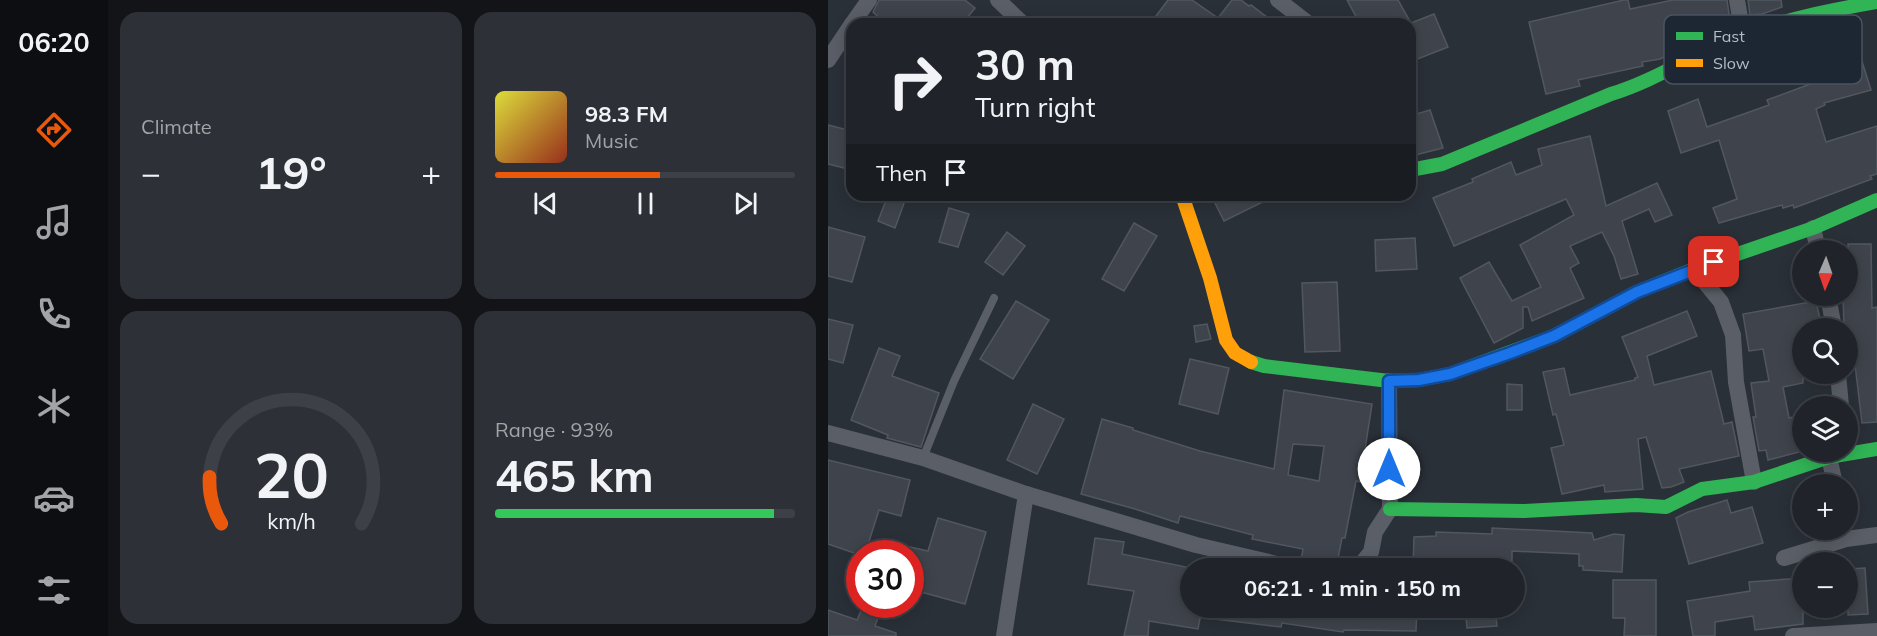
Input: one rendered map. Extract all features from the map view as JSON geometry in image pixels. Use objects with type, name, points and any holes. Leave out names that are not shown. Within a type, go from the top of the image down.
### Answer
[{"type":"street","points":[[856,18],[869,0]]},
{"type":"street","points":[[998,0],[1017,18]]},
{"type":"street","points":[[1278,0],[1301,18]]},
{"type":"street","points":[[1737,0],[1740,15]]},
{"type":"street","points":[[1808,15],[1877,2]]},
{"type":"street","points":[[828,60],[846,33]]},
{"type":"street","points":[[1416,169],[1442,164],[1611,94],[1635,87],[1664,73]]},
{"type":"street","points":[[1184,201],[1210,278],[1226,340],[1235,353],[1248,361],[1264,366],[1389,381],[1419,380],[1450,374],[1510,353],[1554,336],[1637,292],[1694,269],[1813,228],[1877,200]]},
{"type":"street","points":[[1813,228],[1816,240]]},
{"type":"street","points":[[1694,269],[1720,302],[1733,335],[1737,382],[1754,482]]},
{"type":"street","points":[[1366,558],[1371,552],[1376,532],[1390,509],[1389,381]]},
{"type":"street","points":[[828,433],[923,458],[1026,494],[1196,545],[1251,558]]},
{"type":"street","points":[[1858,451],[1877,449]]},
{"type":"street","points":[[1390,509],[1524,511],[1636,505],[1666,507],[1702,489],[1754,482],[1813,462]]},
{"type":"street","points":[[1004,636],[1026,494]]},
{"type":"street","points":[[1858,534],[1877,535]]},
{"type":"street","points":[[1784,558],[1830,540]]},
{"type":"street","points":[[1793,636],[1877,631]]},
{"type":"lane","points":[[923,458],[954,381],[994,298]]},
{"type":"building","points":[[879,0],[965,0],[975,8],[967,18],[880,18],[873,12]]},
{"type":"building","points":[[1168,0],[1192,0],[1218,18],[1154,18]]},
{"type":"building","points":[[1232,0],[1241,0],[1268,18],[1218,18]]},
{"type":"building","points":[[1347,0],[1398,0],[1408,18],[1357,18]]},
{"type":"building","points":[[1624,0],[1628,0],[1630,9],[1673,0],[1727,0],[1729,15],[1664,15],[1664,57],[1642,62],[1643,66],[1578,80],[1580,86],[1546,94],[1529,22]]},
{"type":"building","points":[[1748,0],[1781,0],[1782,7],[1762,14],[1750,15]]},
{"type":"building","points":[[1434,14],[1448,47],[1416,60],[1416,21]]},
{"type":"building","points":[[1862,62],[1871,90],[1824,103],[1825,105],[1816,109],[1826,142],[1877,126],[1877,174],[1870,176],[1872,179],[1794,208],[1793,205],[1783,208],[1782,205],[1719,223],[1713,208],[1737,199],[1719,140],[1681,153],[1668,111],[1698,99],[1707,127],[1769,105],[1767,100],[1810,84],[1862,84]]},
{"type":"building","points":[[1430,110],[1443,148],[1416,155],[1416,114]]},
{"type":"building","points":[[828,125],[846,130],[846,168],[828,164]]},
{"type":"building","points":[[1590,136],[1606,206],[1657,183],[1672,215],[1655,222],[1649,209],[1622,221],[1638,274],[1621,279],[1614,256],[1602,232],[1570,246],[1579,263],[1570,268],[1584,298],[1532,321],[1528,307],[1523,307],[1523,328],[1494,343],[1460,278],[1489,262],[1512,301],[1541,287],[1520,245],[1574,215],[1566,199],[1454,246],[1433,198],[1473,182],[1472,179],[1511,162],[1516,175],[1542,165],[1538,149]]},
{"type":"building","points":[[886,201],[905,201],[895,228],[878,221]]},
{"type":"building","points":[[1214,201],[1265,201],[1224,221]]},
{"type":"building","points":[[949,208],[969,214],[958,247],[939,242]]},
{"type":"building","points":[[1134,223],[1157,236],[1124,291],[1102,279]]},
{"type":"building","points":[[828,227],[865,237],[852,282],[828,276]]},
{"type":"building","points":[[1007,232],[1025,246],[1003,275],[985,262]]},
{"type":"building","points":[[1415,238],[1417,269],[1376,271],[1375,240]]},
{"type":"building","points":[[1858,244],[1871,244],[1872,308],[1877,307],[1877,422],[1862,423],[1857,384],[1858,318],[1844,318],[1843,306],[1858,306]]},
{"type":"building","points":[[1337,282],[1340,351],[1305,352],[1302,283]]},
{"type":"building","points":[[1016,301],[1049,320],[1013,379],[980,359]]},
{"type":"building","points":[[1792,305],[1817,306],[1820,318],[1792,318],[1792,384],[1798,384],[1783,387],[1789,418],[1792,417],[1792,454],[1768,460],[1766,450],[1759,451],[1753,417],[1756,417],[1751,383],[1769,381],[1763,349],[1749,351],[1743,314]]},
{"type":"building","points":[[1687,311],[1697,336],[1647,356],[1654,385],[1711,371],[1724,424],[1732,422],[1739,456],[1679,469],[1684,482],[1662,488],[1646,437],[1638,439],[1643,489],[1605,492],[1604,485],[1562,494],[1551,448],[1564,445],[1556,414],[1553,415],[1543,372],[1564,368],[1570,395],[1635,380],[1638,377],[1622,337]]},
{"type":"building","points":[[828,319],[853,325],[843,363],[828,359]]},
{"type":"building","points":[[1207,324],[1211,339],[1196,342],[1194,326]]},
{"type":"building","points":[[879,348],[900,356],[892,376],[939,393],[921,447],[887,438],[888,435],[851,420]]},
{"type":"building","points":[[1190,359],[1229,368],[1218,414],[1179,404]]},
{"type":"building","points":[[1507,384],[1522,385],[1522,410],[1507,410]]},
{"type":"building","points":[[1284,390],[1372,404],[1360,482],[1356,481],[1345,538],[1342,538],[1338,558],[1301,558],[1303,549],[1252,539],[1253,535],[1180,516],[1178,523],[1081,494],[1102,419],[1200,451],[1274,469]],"holes":[[[1293,444],[1324,446],[1319,481],[1288,475]]]},
{"type":"building","points":[[1033,404],[1064,419],[1037,474],[1007,460]]},
{"type":"building","points":[[828,460],[910,480],[901,516],[879,510],[869,540],[846,540],[846,550],[828,544]]},
{"type":"building","points":[[1727,500],[1731,513],[1752,507],[1763,543],[1689,564],[1676,518]]},
{"type":"building","points":[[938,518],[986,532],[965,604],[924,593],[924,550],[928,551]]},
{"type":"building","points":[[1492,528],[1592,533],[1594,540],[1614,534],[1624,535],[1622,572],[1583,570],[1583,566],[1579,566],[1579,554],[1512,551],[1512,558],[1413,558],[1414,537],[1436,536],[1436,532],[1492,534]]},
{"type":"building","points":[[1095,538],[1124,542],[1122,554],[1180,566],[1180,618],[1200,618],[1198,629],[1149,621],[1148,636],[1124,636],[1134,591],[1088,584]]},
{"type":"building","points":[[1858,568],[1865,568],[1868,614],[1858,614]]},
{"type":"building","points":[[1792,579],[1792,618],[1803,618],[1803,624],[1755,630],[1753,616],[1715,622],[1715,636],[1693,636],[1687,601],[1750,591],[1749,582]]},
{"type":"building","points":[[1613,580],[1656,580],[1656,636],[1624,636],[1625,618],[1613,618]]},
{"type":"building","points":[[828,610],[857,620],[858,618],[878,618],[875,626],[896,633],[896,636],[828,636]]},
{"type":"building","points":[[1207,618],[1417,618],[1416,631],[1344,630],[1343,632],[1282,623],[1281,627]]},
{"type":"building","points":[[1466,618],[1496,618],[1497,626],[1467,628]]},
{"type":"traffic: fast","points":[[1809,15],[1877,2]]},
{"type":"traffic: fast","points":[[1416,169],[1442,164],[1664,72]]},
{"type":"traffic: fast","points":[[1251,362],[1264,366],[1389,381],[1419,380],[1450,374],[1554,336],[1637,292],[1694,269],[1813,228],[1877,200]]},
{"type":"traffic: fast","points":[[1390,509],[1524,511],[1636,505],[1666,507],[1702,489],[1754,482],[1829,457],[1877,449]]},
{"type":"traffic: slow","points":[[1184,201],[1210,278],[1226,340],[1235,353],[1251,362]]},
{"type":"route","points":[[1389,469],[1389,381],[1419,380],[1450,374],[1510,353],[1554,336],[1637,292],[1714,262]]}]
